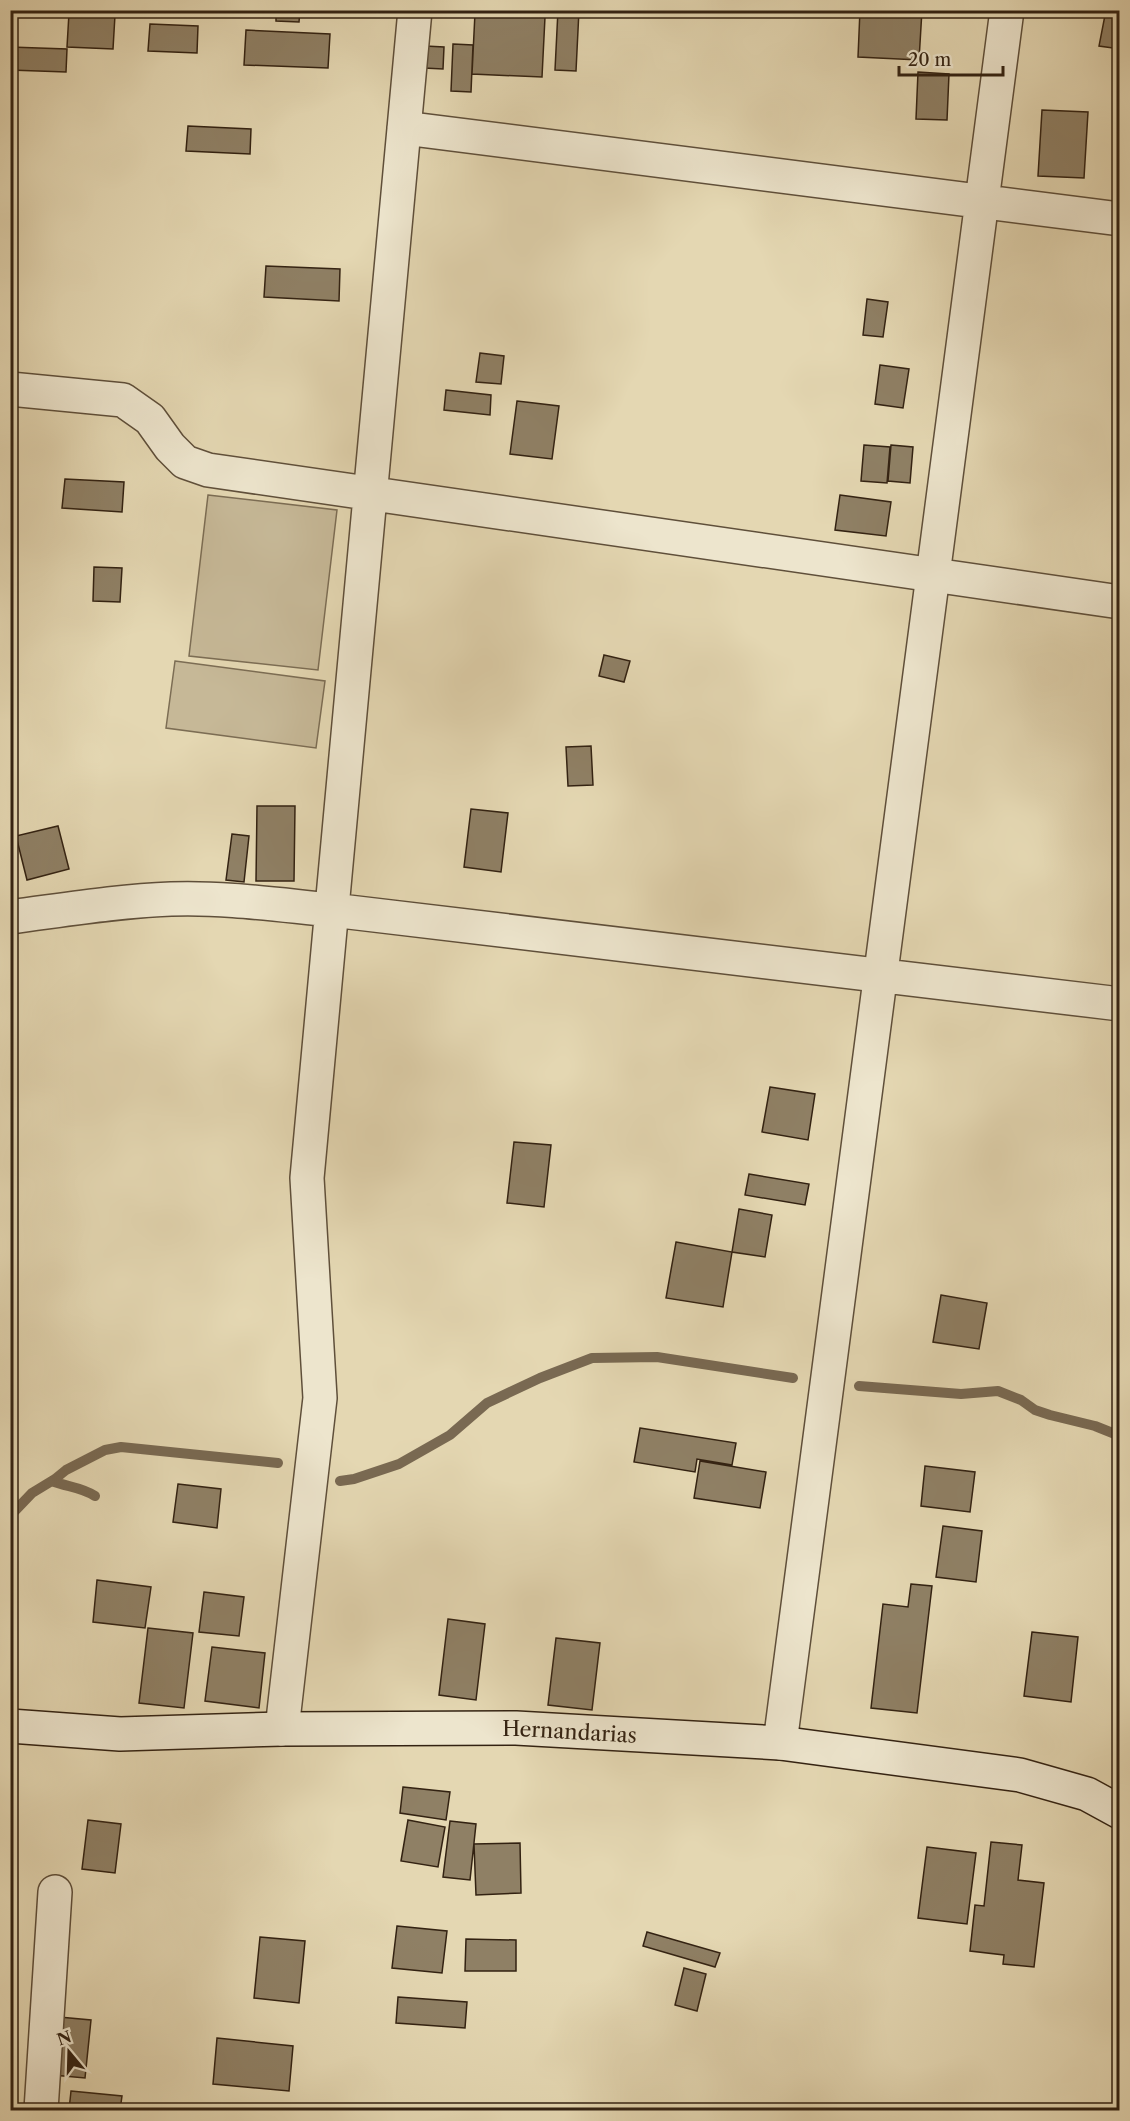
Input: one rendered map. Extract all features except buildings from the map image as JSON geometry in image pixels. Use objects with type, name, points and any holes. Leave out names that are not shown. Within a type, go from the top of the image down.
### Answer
[{"type":"street","points":[[282,1729],[320,1398],[307,1178],[415,10]]},
{"type":"street","points":[[780,1743],[1007,10]]},
{"type":"street","points":[[404,128],[1119,219]]},
{"type":"street","points":[[10,389],[123,400],[150,418],[170,447],[185,462],[208,470],[1119,602]]},
{"type":"street","points":[[10,917],[118,903],[173,899],[231,901],[332,910],[1119,1005]]},
{"type":"street","name":"Hernandarias","points":[[10,1726],[120,1734],[282,1729],[516,1728],[780,1743],[1020,1775],[1087,1794],[1119,1812]]},
{"type":"street","points":[[41,2110],[55,1892]]},
{"type":"shaded area","points":[[208,495],[337,510],[318,670],[189,656]]},
{"type":"shaded area","points":[[175,661],[325,681],[316,748],[166,728]]},
{"type":"waterway","points":[[340,1481],[354,1479],[399,1464],[450,1435],[487,1403],[540,1378],[592,1358],[657,1357],[793,1378]]},
{"type":"waterway","points":[[859,1386],[961,1394],[998,1391],[1021,1400],[1035,1410],[1095,1426],[1120,1436]]},
{"type":"waterway","points":[[10,1516],[32,1493],[66,1470],[105,1450],[121,1447],[278,1463]]},
{"type":"waterway","points":[[52,1481],[95,1496]]}]
